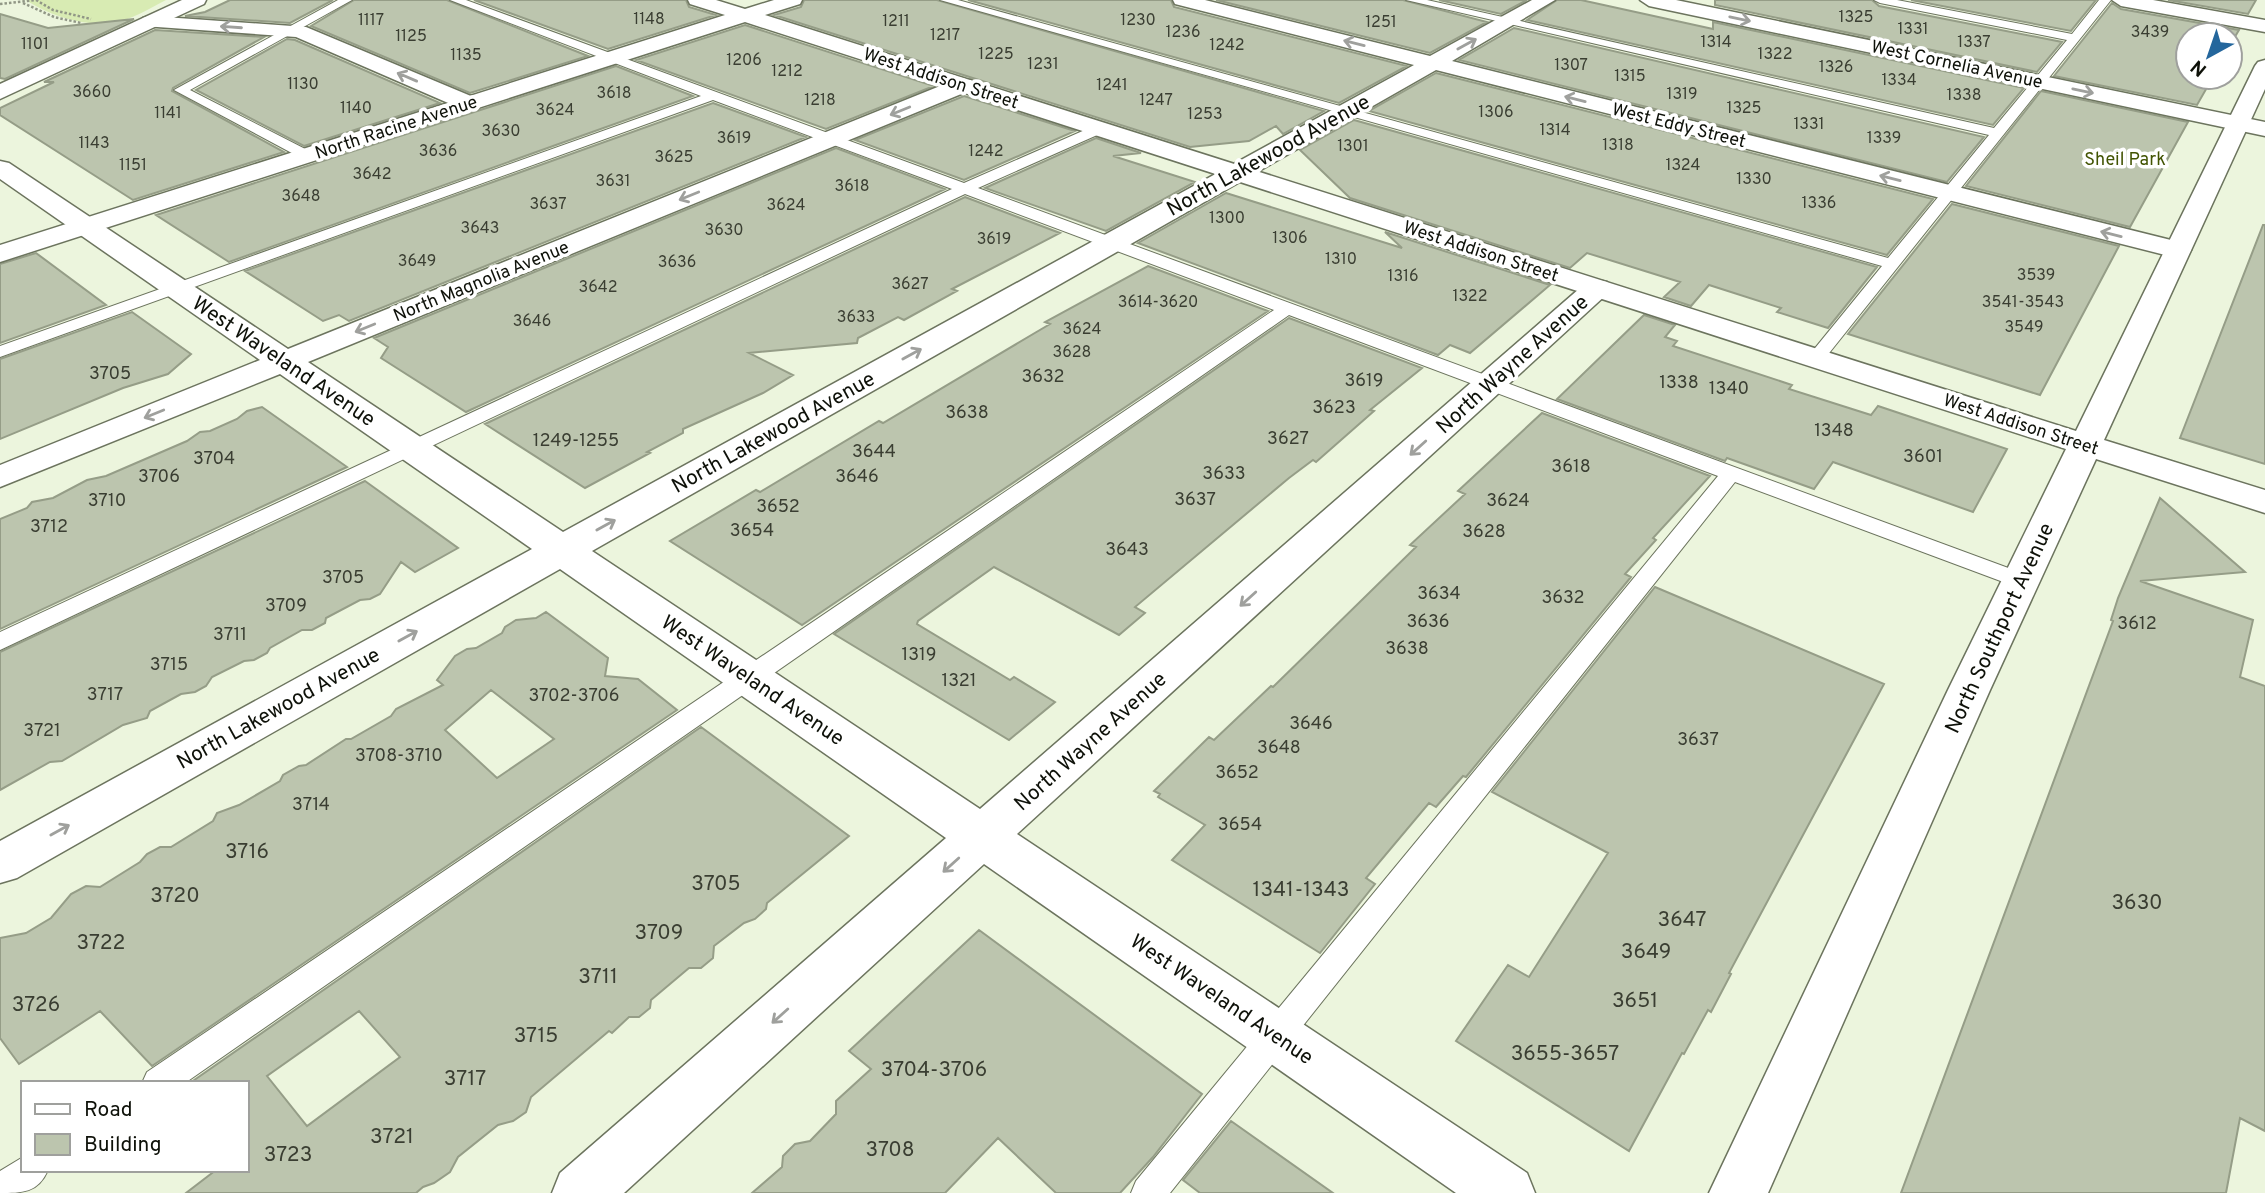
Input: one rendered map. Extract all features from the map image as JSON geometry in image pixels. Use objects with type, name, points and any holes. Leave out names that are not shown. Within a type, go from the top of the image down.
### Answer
[{"type":"street","points":[[0,92],[197,0]]},
{"type":"street","name":"West Addison Street","points":[[697,0],[2265,502]]},
{"type":"street","name":"North Racine Avenue","points":[[0,254],[793,0]]},
{"type":"street","name":"West Eddy Street","points":[[1182,0],[2177,250]]},
{"type":"street","name":"North Lakewood Avenue","points":[[0,864],[1546,0]]},
{"type":"street","name":"West Cornelia Avenue","points":[[1649,0],[2265,129]]},
{"type":"street","points":[[2121,0],[2265,26]]},
{"type":"street","points":[[150,22],[299,31],[470,104]]},
{"type":"street","name":"North Southport Avenue","points":[[1738,1193],[2085,445],[2265,66]]},
{"type":"street","name":"North Magnolia Avenue","points":[[0,477],[963,85]]},
{"type":"street","name":"West Waveland Avenue","points":[[2,171],[1506,1193]]},
{"type":"street","name":"North Wayne Avenue","points":[[581,1193],[1597,288]]},
{"type":"lane","points":[[308,156],[180,90],[346,0]]},
{"type":"lane","points":[[456,0],[2022,581]]},
{"type":"lane","points":[[946,0],[1892,264]]},
{"type":"lane","points":[[1412,0],[1998,133]]},
{"type":"lane","points":[[1880,0],[2075,38]]},
{"type":"lane","points":[[1816,358],[2105,0]]},
{"type":"lane","points":[[0,352],[715,95]]},
{"type":"lane","points":[[0,642],[964,188],[1100,129]]},
{"type":"lane","points":[[161,1081],[1287,309]]},
{"type":"lane","points":[[1148,1193],[1731,473]]},
{"type":"lane","points":[[0,1191],[28,1172]]},
{"type":"path","points":[[0,4],[36,0],[53,10],[99,20]]},
{"type":"path","points":[[23,3],[32,10],[89,24]]},
{"type":"green space","points":[[26,0],[166,0],[127,19],[97,23],[59,16]]},
{"type":"building","points":[[230,0],[333,0],[290,23],[185,16],[205,12]]},
{"type":"building","points":[[354,0],[447,0],[588,56],[470,93],[311,26]]},
{"type":"building","points":[[474,0],[686,0],[689,7],[716,15],[608,49]]},
{"type":"building","points":[[804,0],[937,0],[1324,111],[1283,134],[1276,126],[1249,141],[1190,147],[774,15],[801,7]]},
{"type":"building","points":[[968,0],[1171,0],[1174,7],[1407,66],[1339,103]]},
{"type":"building","points":[[1216,0],[1403,0],[1487,22],[1430,53]]},
{"type":"building","points":[[1439,0],[1527,0],[1501,14]]},
{"type":"building","points":[[1557,0],[1581,0],[1713,29],[1713,22],[2024,88],[1993,125],[1527,20]]},
{"type":"building","points":[[1715,0],[1872,0],[1879,6],[2062,42],[2037,72],[1715,5]]},
{"type":"building","points":[[1911,0],[2096,0],[2071,31]]},
{"type":"building","points":[[2168,0],[2256,0],[2248,14]]},
{"type":"building","points":[[2112,3],[2121,9],[2188,21],[2174,21],[2174,91],[2205,91],[2197,105],[2054,76]]},
{"type":"building","points":[[0,14],[48,28],[134,19],[5,79],[0,78]]},
{"type":"building","points":[[745,25],[934,86],[826,129],[636,60]]},
{"type":"building","points":[[1514,28],[1984,137],[1947,182],[1459,60]]},
{"type":"building","points":[[155,30],[264,37],[172,91],[284,152],[133,200],[0,115],[0,108],[54,82],[44,82]]},
{"type":"building","points":[[287,39],[295,40],[440,103],[304,146],[196,90]]},
{"type":"building","points":[[616,66],[693,96],[229,262],[156,215]]},
{"type":"building","points":[[1436,73],[1933,199],[1887,255],[1369,111]]},
{"type":"building","points":[[2041,91],[2188,122],[2130,227],[1966,186]]},
{"type":"building","points":[[964,96],[1075,131],[964,180],[855,140]]},
{"type":"building","points":[[713,103],[806,137],[349,321],[339,315],[323,321],[245,271]]},
{"type":"building","points":[[1354,120],[1877,267],[1828,328],[1777,312],[1781,308],[1709,285],[1691,306],[1664,297],[1680,282],[1587,253],[1570,268],[1350,198],[1300,150]]},
{"type":"building","points":[[1096,138],[1141,153],[1113,156],[1195,182],[1106,231],[985,188]]},
{"type":"building","points":[[836,148],[945,189],[466,412],[381,358],[388,347],[374,338]]},
{"type":"building","points":[[1226,193],[1402,248],[1385,232],[1550,285],[1470,353],[1450,345],[1438,355],[1138,243]]},
{"type":"building","points":[[965,197],[1060,233],[952,289],[957,291],[904,320],[898,317],[858,338],[857,343],[749,353],[793,375],[763,393],[683,429],[683,433],[647,452],[650,453],[585,488],[485,424]]},
{"type":"building","points":[[1952,204],[2119,246],[2040,395],[1848,334]]},
{"type":"building","points":[[2265,225],[2265,464],[2180,438]]},
{"type":"building","points":[[36,253],[106,305],[0,343],[0,264]]},
{"type":"building","points":[[1148,266],[1268,311],[802,625],[670,541],[756,490],[760,492],[879,421],[883,423],[1050,324],[1045,322]]},
{"type":"building","points":[[132,312],[191,354],[168,374],[123,388],[0,439],[0,359]]},
{"type":"building","points":[[1644,315],[1675,325],[1665,337],[1677,341],[1673,346],[1792,385],[1789,389],[1871,415],[1878,406],[2007,449],[1973,512],[1833,462],[1814,489],[1727,458],[1725,461],[1557,399]]},
{"type":"building","points":[[1289,318],[1422,368],[1370,410],[1374,411],[1316,462],[1313,460],[1289,478],[1135,607],[1145,613],[1119,635],[994,567],[918,621],[917,624],[1010,680],[1014,677],[1055,702],[1009,740],[834,634]]},
{"type":"building","points":[[262,407],[347,467],[0,629],[0,519],[27,508],[32,502],[53,498],[87,480],[106,476],[187,441],[200,432],[210,431],[237,419],[247,411]]},
{"type":"building","points":[[1542,413],[1710,476],[1653,538],[1656,540],[1625,574],[1631,577],[1466,777],[1463,776],[1436,807],[1429,803],[1366,878],[1375,884],[1320,953],[1172,860],[1205,825],[1158,797],[1160,794],[1154,791],[1209,737],[1214,740],[1273,687],[1416,547],[1410,545],[1465,494],[1458,491]]},
{"type":"building","points":[[365,481],[458,548],[415,572],[401,562],[380,594],[360,600],[326,618],[325,623],[312,630],[302,630],[254,660],[244,661],[212,677],[206,686],[195,692],[181,694],[150,711],[147,718],[123,725],[62,761],[50,762],[0,790],[0,652]]},
{"type":"building","points":[[2160,498],[2245,572],[2140,581],[2253,620],[2240,677],[2265,686],[2265,1131],[2240,1118],[2226,1193],[1901,1193],[2113,621],[2111,620],[2118,598]]},
{"type":"building","points":[[1655,587],[1884,684],[1729,973],[1731,974],[1711,1012],[1708,1010],[1684,1054],[1682,1053],[1629,1151],[1456,1041],[1508,965],[1529,977],[1608,853],[1492,792]]},
{"type":"building","points":[[546,612],[608,658],[605,676],[638,679],[677,710],[152,1066],[100,1011],[19,1064],[0,1038],[0,938],[26,933],[51,918],[71,894],[86,886],[100,887],[140,862],[147,854],[160,847],[171,847],[213,821],[217,813],[239,805],[280,781],[283,775],[306,765],[346,739],[351,739],[391,716],[396,709],[443,685],[437,680],[455,656],[502,633],[505,627],[516,620],[536,618]],"holes":[[[491,690],[554,739],[497,778],[445,730]]]},
{"type":"building","points":[[701,727],[849,836],[767,903],[766,909],[755,919],[744,923],[714,946],[713,958],[701,968],[689,968],[651,1000],[650,1008],[639,1017],[629,1017],[612,1033],[609,1031],[531,1097],[526,1112],[513,1121],[498,1125],[458,1157],[450,1172],[416,1193],[186,1193],[213,1172],[248,1172],[248,1081],[193,1081]],"holes":[[[359,1011],[400,1057],[307,1126],[267,1076]]]},
{"type":"building","points":[[979,930],[1202,1094],[1153,1157],[1120,1193],[1056,1193],[998,1138],[945,1193],[752,1193],[782,1167],[783,1156],[795,1144],[810,1141],[836,1114],[836,1101],[871,1069],[849,1051]]},
{"type":"building","points":[[1231,1121],[1333,1193],[1200,1193],[1183,1180]]},
{"type":"park label","name":"Sheil Park","points":[[2125,159]]}]
